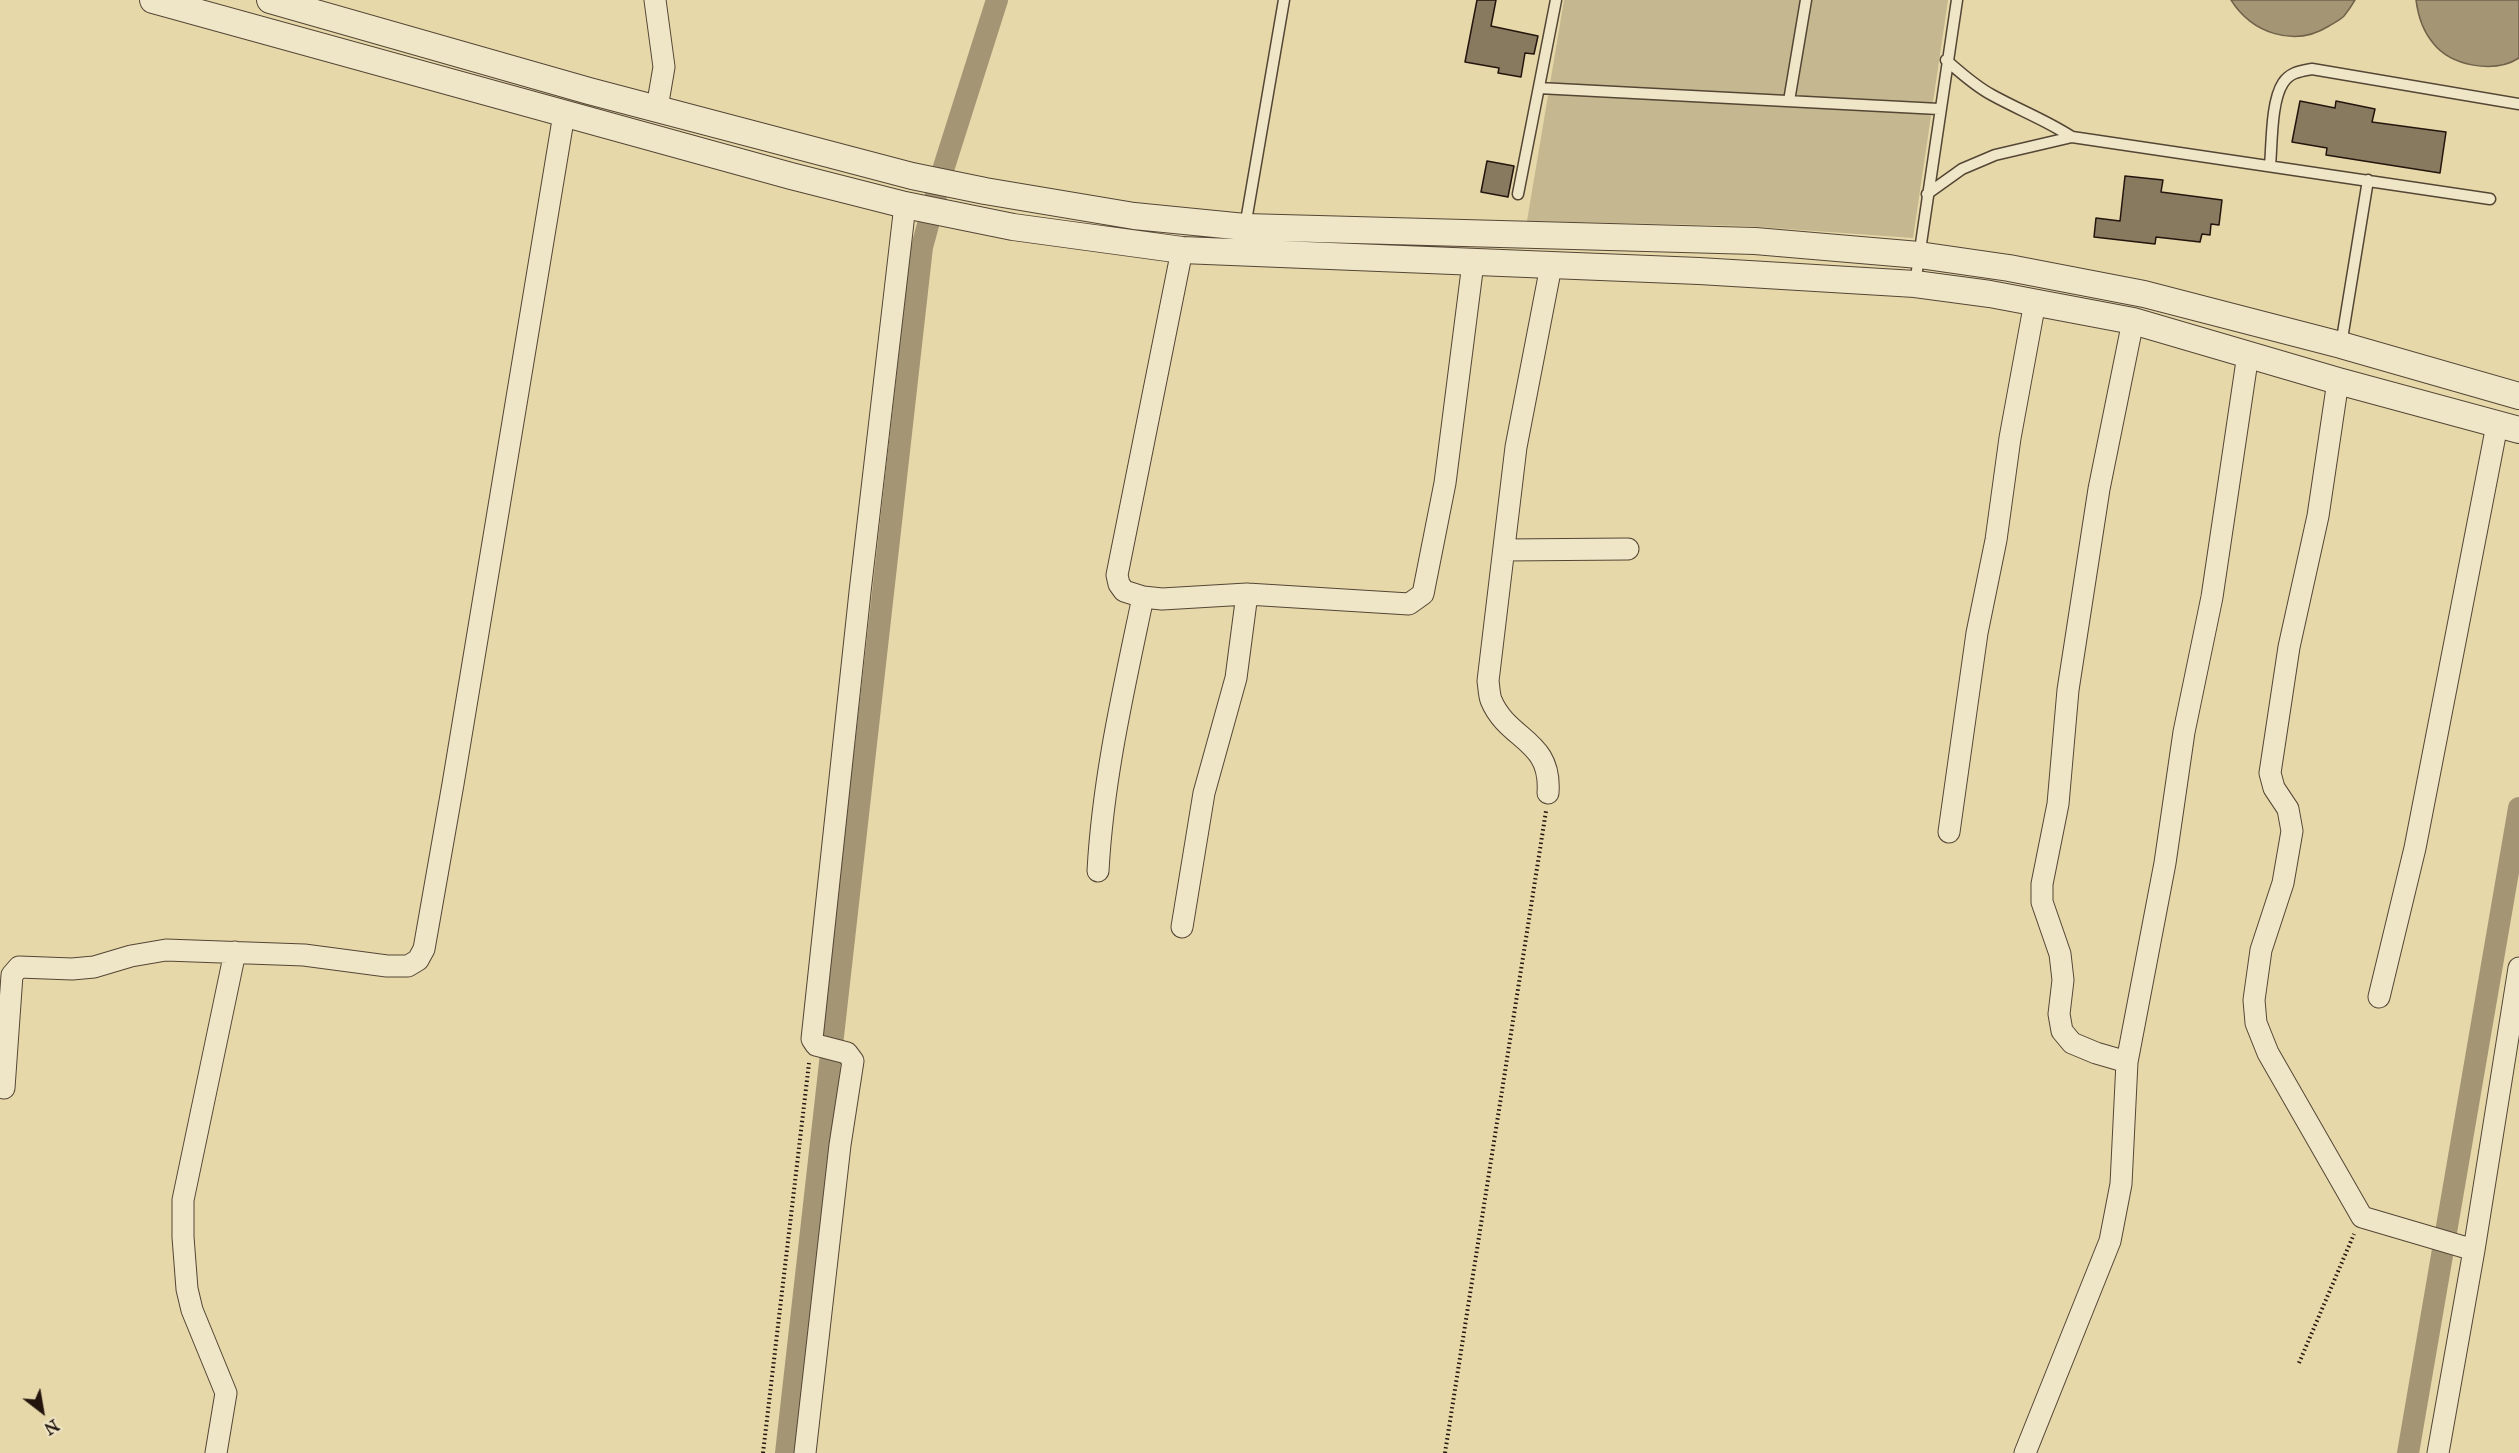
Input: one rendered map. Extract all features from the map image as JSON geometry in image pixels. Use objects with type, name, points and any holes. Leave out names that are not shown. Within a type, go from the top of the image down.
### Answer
[{"type":"street","points":[[153,0],[790,176],[905,205],[1013,227],[1182,250],[1243,240],[1755,241],[1919,255],[2009,268],[2144,294],[2341,345],[2519,396]]},
{"type":"street","points":[[270,0],[657,108],[912,176],[985,191],[1134,216],[1243,240],[1473,263],[1699,271],[1915,284],[2035,302],[2133,321],[2338,381],[2508,427],[2415,848],[2379,997]]},
{"type":"street","points":[[655,0],[664,67],[657,108]]},
{"type":"street","points":[[4,1088],[12,975],[8,967],[72,969],[166,950],[304,955],[387,966],[408,966],[418,960],[424,949],[455,773],[564,114]]},
{"type":"street","points":[[805,1453],[840,1145],[853,1061],[852,1057],[826,1045],[860,592],[905,205]]},
{"type":"street","points":[[1182,250],[1118,575],[1119,585],[1124,591],[1143,597],[1162,599],[1248,594],[1409,604],[1423,594],[1445,483],[1473,263]]},
{"type":"street","points":[[1548,794],[1548,767],[1538,751],[1500,715],[1490,698],[1488,681],[1516,447],[1551,266]]},
{"type":"street","points":[[1948,832],[1977,633],[1996,540],[2010,438],[2035,302]]},
{"type":"street","points":[[2127,1062],[2072,1043],[2062,1031],[2059,1014],[2063,980],[2060,954],[2042,902],[2042,884],[2058,804],[2068,690],[2099,489],[2133,321]]},
{"type":"street","points":[[2025,1453],[2110,1241],[2121,1184],[2127,1062],[2165,862],[2184,732],[2212,597],[2248,354]]},
{"type":"street","points":[[2338,381],[2318,516],[2289,647],[2270,773],[2274,788],[2288,809],[2292,831],[2283,883],[2260,950],[2254,1000],[2256,1023],[2268,1053],[2362,1217],[2474,1250]]},
{"type":"street","points":[[1504,550],[1628,549]]},
{"type":"street","points":[[1182,927],[1204,793],[1236,678],[1248,594]]},
{"type":"street","points":[[1098,871],[1100,828],[1113,741],[1143,597]]},
{"type":"street","points":[[216,1453],[226,1393],[192,1310],[187,1289],[183,1200],[235,952]]},
{"type":"street","points":[[2438,1453],[2474,1250],[2519,968]]},
{"type":"lane","points":[[1243,240],[1284,0]]},
{"type":"lane","points":[[1518,194],[1556,0]]},
{"type":"lane","points":[[1789,101],[1806,0]]},
{"type":"lane","points":[[1915,284],[1946,60],[1957,0]]},
{"type":"lane","points":[[1946,60],[1969,81],[1992,95],[2048,121],[2072,137]]},
{"type":"lane","points":[[2270,166],[2277,98],[2284,81],[2297,71],[2312,69],[2519,104]]},
{"type":"lane","points":[[1539,88],[1939,109]]},
{"type":"lane","points":[[1927,194],[1962,169],[1995,155],[2072,137],[2490,199]]},
{"type":"lane","points":[[2341,345],[2368,180]]},
{"type":"path","points":[[1445,1453],[1548,794]]},
{"type":"path","points":[[763,1453],[826,1045]]},
{"type":"path","points":[[2299,1363],[2362,1217]]},
{"type":"shaded area","points":[[1564,0],[1948,0],[1913,238],[1745,226],[1527,221]]},
{"type":"shaded area","points":[[2231,0],[2355,0],[2344,16],[2316,33],[2288,36],[2262,29],[2250,21]]},
{"type":"shaded area","points":[[2416,0],[2519,0],[2519,58],[2498,66],[2486,66],[2473,65],[2451,57],[2441,51],[2426,33],[2419,17]]},
{"type":"building","points":[[1477,0],[1496,0],[1491,26],[1538,36],[1534,54],[1525,53],[1521,77],[1498,73],[1499,68],[1465,62]]},
{"type":"building","points":[[2300,101],[2335,108],[2336,101],[2375,109],[2372,122],[2446,132],[2440,173],[2326,155],[2327,148],[2292,142]]},
{"type":"building","points":[[1487,161],[1514,166],[1508,197],[1481,192]]},
{"type":"building","points":[[2125,176],[2163,180],[2161,192],[2222,200],[2219,225],[2211,224],[2210,235],[2202,234],[2200,242],[2156,237],[2155,244],[2094,237],[2096,218],[2120,221]]},
{"type":"waterway","points":[[786,1453],[922,247],[943,170],[997,0]]},
{"type":"waterway","points":[[2408,1453],[2519,808]]}]
